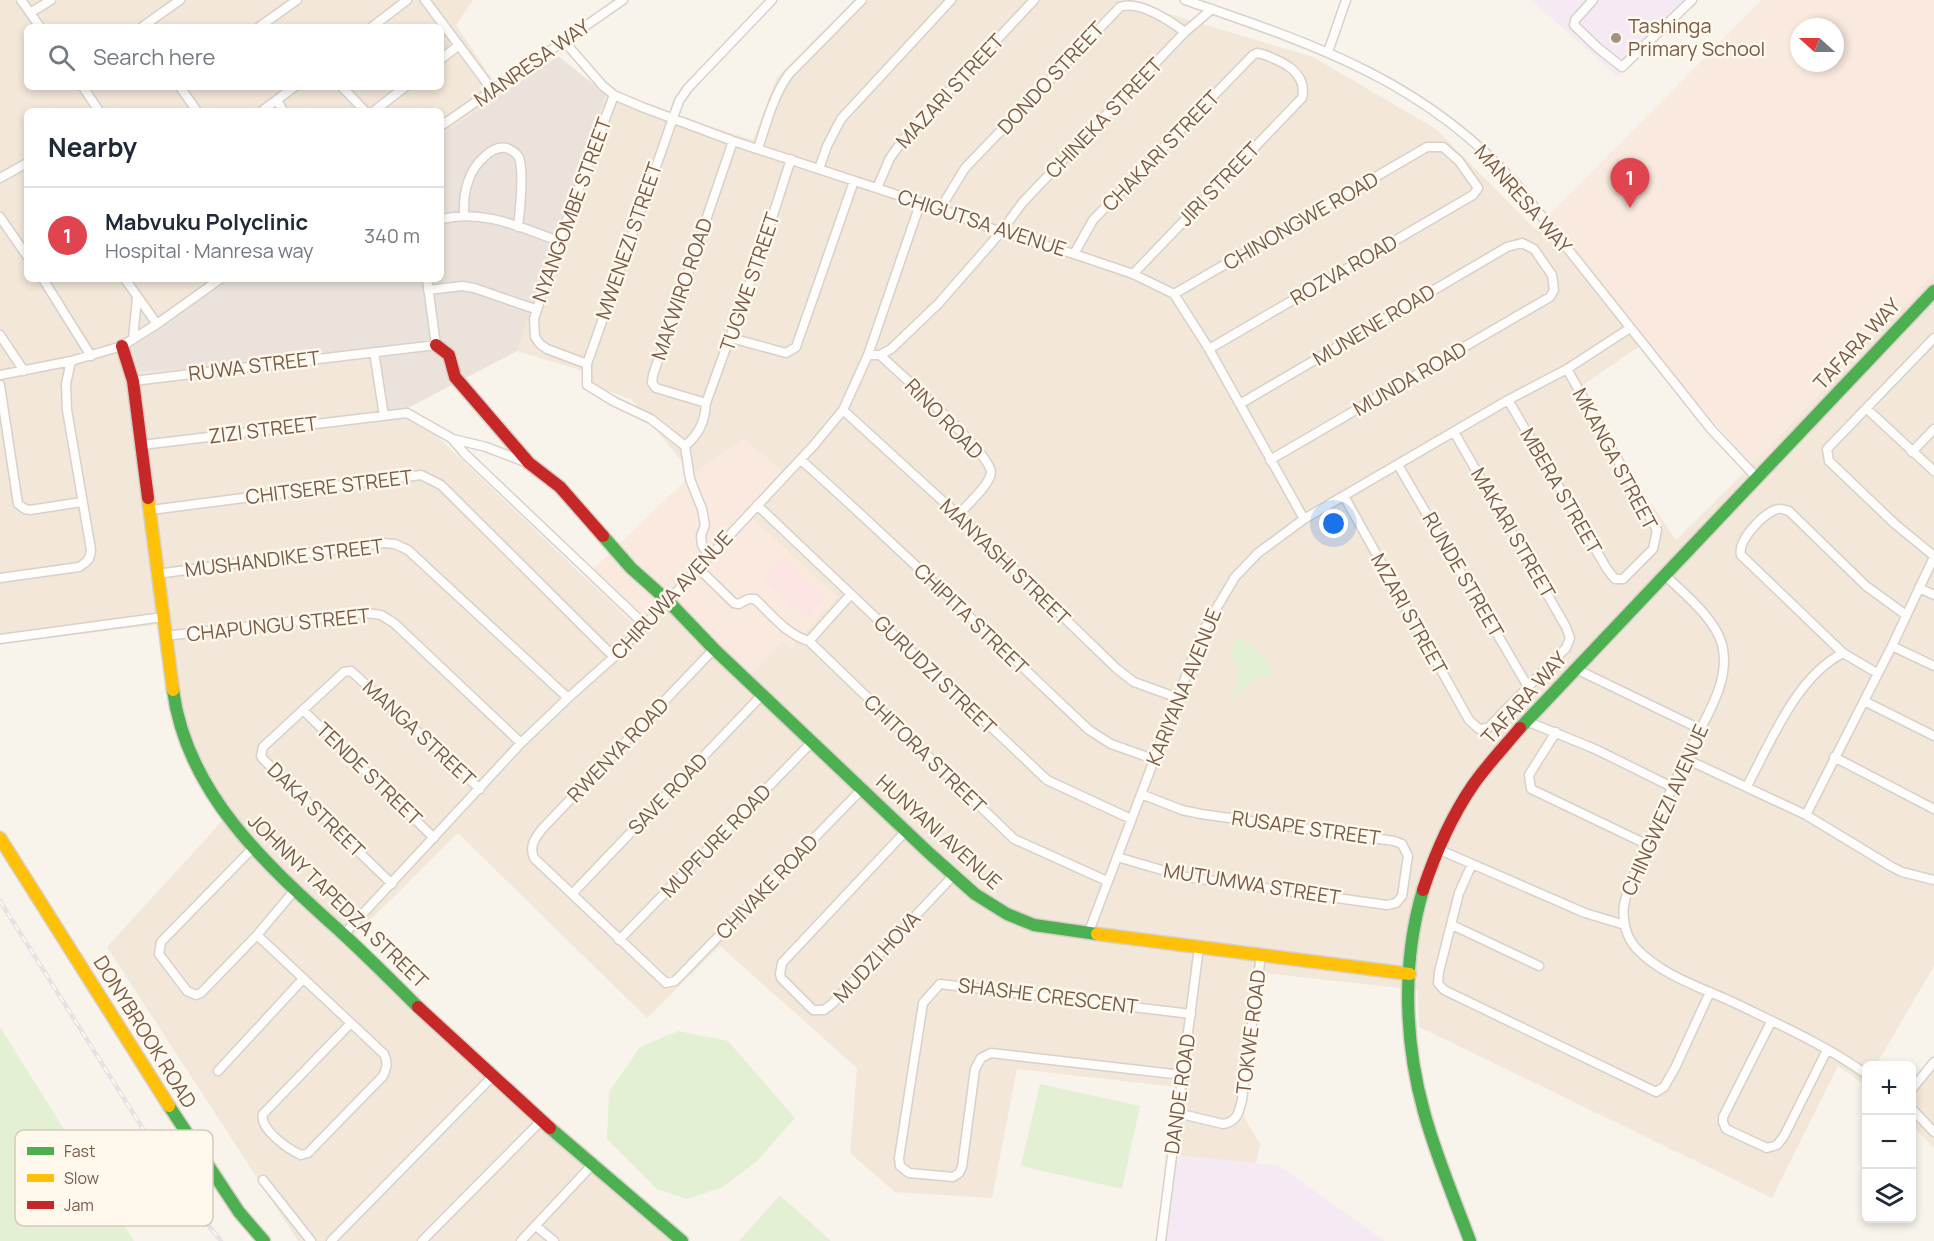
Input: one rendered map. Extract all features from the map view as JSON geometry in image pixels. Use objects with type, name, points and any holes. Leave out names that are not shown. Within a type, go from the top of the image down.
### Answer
[{"type":"street","points":[[21,0],[38,24]]},
{"type":"street","points":[[30,13],[51,0]]},
{"type":"street","points":[[146,24],[180,0]]},
{"type":"street","points":[[263,24],[297,0]]},
{"type":"street","points":[[376,24],[407,0]]},
{"type":"street","points":[[426,0],[444,24]]},
{"type":"street","name":"MANRESA WAY","points":[[444,124],[623,0]]},
{"type":"street","name":"MWENEZI STREET","points":[[587,364],[679,101],[688,88],[772,0]]},
{"type":"street","points":[[758,148],[774,99],[789,74],[862,0]]},
{"type":"street","points":[[819,169],[841,119],[951,0]]},
{"type":"street","name":"MAZARI STREET","points":[[877,188],[890,158],[903,140],[1034,0]]},
{"type":"street","name":"MANRESA WAY","points":[[1185,0],[1328,52],[1362,67],[1411,95],[1466,134],[1517,185],[1711,429],[1757,478]]},
{"type":"street","points":[[1328,52],[1346,0]]},
{"type":"street","points":[[1593,0],[1580,14],[1574,25],[1622,67],[1692,0]]},
{"type":"street","name":"DONDO STREET","points":[[940,209],[965,168],[1120,7],[1131,4],[1152,11],[1185,32]]},
{"type":"street","name":"CHINEKA STREET","points":[[880,355],[891,349],[939,303],[1001,232],[1023,202],[1185,32],[1212,9]]},
{"type":"street","points":[[444,25],[493,91]]},
{"type":"street","name":"CHIGUTSA AVENUE","points":[[563,40],[593,76],[614,95],[671,119],[940,209],[1001,232],[1133,274],[1174,294]]},
{"type":"street","points":[[444,57],[459,45]]},
{"type":"street","name":"JIRI STREET","points":[[1133,274],[1300,100],[1303,93],[1296,71],[1268,56],[1255,54]]},
{"type":"street","name":"CHAKARI STREET","points":[[1074,254],[1093,220],[1255,54]]},
{"type":"street","points":[[84,90],[97,108]]},
{"type":"street","points":[[182,90],[195,108]]},
{"type":"street","points":[[266,108],[290,90]]},
{"type":"street","points":[[345,90],[362,108]]},
{"type":"street","points":[[378,108],[401,90]]},
{"type":"street","name":"NYANGOMBE STREET","points":[[587,364],[547,349],[540,344],[534,328],[535,309],[614,95]]},
{"type":"street","points":[[277,100],[281,108]]},
{"type":"street","name":"MAKWIRO ROAD","points":[[706,403],[656,388],[652,383],[733,141]]},
{"type":"street","points":[[464,215],[464,194],[469,176],[477,164],[490,152],[502,147],[512,150],[519,158],[521,182],[518,227]]},
{"type":"street","name":"ROZVA ROAD","points":[[1209,349],[1473,195],[1477,189],[1459,161],[1443,147],[1427,147]]},
{"type":"street","name":"CHINONGWE ROAD","points":[[1174,294],[1427,147]]},
{"type":"street","name":"TUGWE STREET","points":[[685,446],[698,433],[705,418],[706,403],[763,246],[791,159]]},
{"type":"street","points":[[0,178],[24,165]]},
{"type":"street","points":[[730,338],[786,353],[796,347],[854,181]]},
{"type":"street","name":"CHIRUWA AVENUE","points":[[344,934],[521,743],[614,657],[668,601],[801,460],[843,410],[868,355],[920,204]]},
{"type":"street","points":[[444,218],[464,215],[491,218],[559,241]]},
{"type":"street","points":[[0,217],[24,252]]},
{"type":"street","name":"MUNDA ROAD","points":[[1270,460],[1550,297],[1554,290],[1552,275],[1534,249],[1522,243],[1507,247]]},
{"type":"street","name":"MUNENE ROAD","points":[[1240,404],[1507,247]]},
{"type":"street","points":[[45,282],[91,356]]},
{"type":"street","points":[[126,282],[157,324]]},
{"type":"street","points":[[0,375],[91,356],[127,342],[157,324],[214,282]]},
{"type":"street","points":[[427,282],[436,345]]},
{"type":"street","points":[[428,290],[462,286],[474,288],[535,309]]},
{"type":"street","name":"TAFARA WAY","points":[[1470,1241],[1434,1144],[1419,1093],[1408,1019],[1410,974],[1421,897],[1440,850],[1467,794],[1526,721],[1934,291]]},
{"type":"street","points":[[1174,294],[1209,349],[1304,519]]},
{"type":"street","points":[[127,342],[137,298]]},
{"type":"street","name":"KARIYANA AVENUE","points":[[1088,934],[1203,631],[1230,584],[1258,553],[1304,519],[1508,400],[1567,369],[1630,328]]},
{"type":"street","points":[[0,335],[24,371]]},
{"type":"street","points":[[1806,815],[1892,646],[1934,556],[1895,524],[1829,461],[1827,449],[1934,338]]},
{"type":"street","name":"JOHNNY TAPEDZA STREET","points":[[127,342],[176,711],[192,761],[223,813],[252,849],[294,891],[344,934],[492,1077],[682,1241]]},
{"type":"street","name":"RUWA STREET","points":[[133,381],[436,345]]},
{"type":"street","name":"HUNYANI AVENUE","points":[[436,345],[449,355],[454,377],[529,463],[560,487],[631,568],[975,894],[1007,914],[1034,925],[1088,934],[1410,974]]},
{"type":"street","points":[[374,352],[384,416]]},
{"type":"street","points":[[868,355],[880,355]]},
{"type":"street","name":"RINO ROAD","points":[[880,355],[979,450],[989,466],[991,471],[988,482],[958,515]]},
{"type":"street","points":[[0,578],[79,567],[88,562],[91,550],[66,399],[70,361]]},
{"type":"street","points":[[587,364],[587,385],[615,402],[651,419],[685,446],[690,479],[702,509],[705,525],[701,536],[702,545],[709,557]]},
{"type":"street","name":"MKANGA STREET","points":[[1567,369],[1657,530],[1653,549],[1627,576],[1620,580],[1615,579]]},
{"type":"street","points":[[0,385],[18,504],[30,510],[82,502]]},
{"type":"street","name":"MBERA STREET","points":[[1508,400],[1596,553],[1615,579]]},
{"type":"street","points":[[1867,409],[1934,471]]},
{"type":"street","name":"MANYASHI STREET","points":[[843,410],[958,515],[1117,669],[1134,682],[1178,698]]},
{"type":"street","name":"ZIZI STREET","points":[[142,445],[407,414],[453,440]]},
{"type":"street","points":[[1912,452],[1934,429]]},
{"type":"street","name":"MAKARI STREET","points":[[1454,432],[1570,635],[1566,648],[1527,685]]},
{"type":"street","points":[[453,440],[486,447],[529,463]]},
{"type":"street","points":[[453,440],[645,625]]},
{"type":"street","name":"CHIPITA STREET","points":[[801,460],[873,523],[945,595],[1089,730],[1111,744],[1154,759]]},
{"type":"street","name":"RUNDE STREET","points":[[1398,465],[1527,685]]},
{"type":"street","name":"CHITSERE STREET","points":[[151,510],[421,475],[441,485],[614,657]]},
{"type":"street","name":"MZARI STREET","points":[[1344,496],[1469,720],[1479,729],[1493,724],[1527,685]]},
{"type":"street","name":"GURUDZI STREET","points":[[757,505],[1047,780],[1131,819]]},
{"type":"street","points":[[1877,673],[1843,653],[1740,553],[1742,542],[1746,535],[1772,511],[1779,509],[1793,514],[1878,597],[1906,615]]},
{"type":"street","name":"MUSHANDIKE STREET","points":[[157,574],[372,544],[395,544],[408,550],[441,579],[568,698]]},
{"type":"street","name":"CHITORA STREET","points":[[698,568],[734,603],[739,604],[748,598],[755,599],[799,639],[809,641],[1014,839],[1107,881]]},
{"type":"street","name":"CHINGWEZI AVENUE","points":[[1665,575],[1708,618],[1721,644],[1724,663],[1721,681],[1647,844],[1626,898],[1625,925],[1632,942],[1646,956],[1678,978],[1827,1050],[1862,1072]]},
{"type":"street","points":[[1919,588],[1934,595]]},
{"type":"street","points":[[809,641],[851,594]]},
{"type":"street","name":"CHAPUNGU STREET","points":[[165,636],[366,613],[381,615],[394,623],[521,743]]},
{"type":"street","points":[[0,639],[163,617]]},
{"type":"street","points":[[1892,646],[1934,666]]},
{"type":"street","name":"RWENYA ROAD","points":[[572,894],[532,855],[533,842],[542,829],[714,649]]},
{"type":"street","points":[[1748,786],[1795,698],[1829,661],[1843,653]]},
{"type":"street","points":[[1576,669],[1700,729]]},
{"type":"street","name":"MANGA STREET","points":[[304,711],[344,672],[348,670],[354,672],[480,789]]},
{"type":"street","name":"SAVE ROAD","points":[[572,894],[763,694]]},
{"type":"street","points":[[1864,701],[1934,736]]},
{"type":"street","name":"TENDE STREET","points":[[304,711],[434,838]]},
{"type":"street","name":"DAKA STREET","points":[[304,711],[263,747],[261,756],[392,884]]},
{"type":"street","points":[[1526,721],[1595,749],[1672,787]]},
{"type":"street","points":[[1557,732],[1529,776],[1530,788],[1647,844]]},
{"type":"street","name":"MUPFURE ROAD","points":[[619,940],[812,742]]},
{"type":"street","points":[[1834,757],[1934,809]]},
{"type":"street","points":[[1686,759],[1806,815],[1898,870],[1934,880]]},
{"type":"street","name":"CHIVAKE ROAD","points":[[619,940],[666,982],[679,978],[862,789]]},
{"type":"street","name":"RUSAPE STREET","points":[[1141,794],[1182,810],[1201,814],[1390,840],[1402,844],[1408,856],[1402,896],[1396,903],[1387,905]]},
{"type":"street","name":"MUDZI HOVA","points":[[906,831],[782,963],[781,978],[813,1010],[824,1010],[832,1004],[954,875]]},
{"type":"street","name":"DONYBROOK ROAD","points":[[0,838],[184,1130]]},
{"type":"street","points":[[252,849],[161,942],[159,951],[187,991],[196,995],[201,993],[257,935],[294,891]]},
{"type":"street","points":[[1440,850],[1585,913],[1625,925]]},
{"type":"street","name":"MUTUMWA STREET","points":[[1118,857],[1186,877],[1387,905]]},
{"type":"street","points":[[1472,864],[1459,893],[1439,972],[1438,983],[1441,988],[1655,1092],[1664,1087],[1676,1068],[1710,992]]},
{"type":"street","points":[[572,894],[619,940]]},
{"type":"street","points":[[1452,925],[1539,966]]},
{"type":"street","points":[[257,935],[384,1054],[387,1067],[383,1076],[308,1153],[301,1155],[279,1141],[264,1125],[262,1118],[350,1024]]},
{"type":"street","name":"DANDE ROAD","points":[[1161,1241],[1199,947]]},
{"type":"street","name":"TOKWE ROAD","points":[[1177,1113],[1223,1124],[1230,1123],[1237,1116],[1242,1100],[1261,955]]},
{"type":"street","points":[[218,1071],[303,979]]},
{"type":"street","name":"SHASHE CRESCENT","points":[[1182,1075],[991,1053],[981,1058],[975,1069],[962,1167],[959,1173],[953,1177],[909,1173],[900,1166],[899,1158],[923,1003],[940,984],[1191,1014]]},
{"type":"street","points":[[1771,1022],[1723,1117],[1726,1129],[1767,1148],[1777,1145],[1784,1136],[1827,1050]]},
{"type":"street","points":[[1916,1083],[1934,1062]]},
{"type":"street","points":[[331,1241],[492,1077]]},
{"type":"street","points":[[1916,1114],[1934,1132]]},
{"type":"street","points":[[422,1241],[542,1120]]},
{"type":"street","points":[[521,1241],[593,1164]]},
{"type":"street","name":"DONYBROOK ROAD","points":[[213,1174],[239,1212],[264,1241]]},
{"type":"street","points":[[263,1180],[311,1241]]},
{"type":"street","points":[[536,1226],[554,1241]]},
{"type":"street","points":[[429,1233],[436,1241]]},
{"type":"shaded area","points":[[0,0],[473,0],[456,25],[502,94],[444,134],[444,108],[24,108],[24,282],[227,282],[139,372],[377,357],[385,411],[408,408],[634,625],[664,594],[783,641],[790,647],[745,511],[781,471],[692,474],[632,400],[588,383],[590,373],[517,351],[606,94],[753,140],[777,77],[854,0],[1122,0],[1313,57],[1436,129],[1535,229],[1543,221],[1644,343],[1574,391],[1676,540],[1752,465],[1934,273],[1934,966],[1878,1061],[1862,1061],[1862,1083],[1838,1066],[1772,1198],[1419,1027],[1418,990],[1264,973],[1244,1117],[1260,1144],[1256,1164],[1176,1155],[1185,1088],[1017,1069],[992,1198],[895,1192],[850,1153],[857,1068],[720,946],[647,1018],[458,833],[353,937],[546,1122],[685,1241],[298,1241],[107,947],[224,819],[183,744],[163,624],[0,644]]},
{"type":"shaded area","name":"Tashinga Primary School","points":[[1531,0],[1697,0],[1618,77]]},
{"type":"shaded area","points":[[1762,0],[1934,0],[1934,273],[1752,465],[1644,343],[1543,221]]},
{"type":"shaded area","points":[[558,56],[606,94],[517,351],[408,408],[385,411],[376,358],[139,372],[132,346],[226,282],[444,282],[444,133]]},
{"type":"shaded area","points":[[743,438],[782,470],[745,511],[838,597],[791,648],[783,641],[748,678],[663,595],[634,626],[585,577],[692,474]]},
{"type":"shaded area","points":[[783,557],[825,597],[806,618],[764,577]]},
{"type":"shaded area","points":[[1934,1057],[1934,1148],[1916,1129],[1916,1078]]},
{"type":"shaded area","points":[[1176,1155],[1278,1165],[1385,1241],[1164,1241]]},
{"type":"green space","points":[[1238,638],[1251,643],[1257,652],[1267,658],[1271,675],[1247,685],[1230,706],[1238,678],[1231,648]]},
{"type":"green space","points":[[0,1027],[64,1130],[15,1130],[15,1226],[125,1226],[134,1241],[0,1241]]},
{"type":"green space","points":[[678,1031],[728,1041],[795,1118],[757,1161],[723,1187],[687,1199],[657,1189],[607,1139],[609,1092],[640,1047]]},
{"type":"green space","points":[[1040,1084],[1140,1106],[1122,1189],[1021,1166]]},
{"type":"green space","points":[[780,1195],[831,1241],[739,1241]]},
{"type":"railway","points":[[0,901],[144,1130]]},
{"type":"railway","points":[[209,1226],[221,1241]]},
{"type":"traffic: fast","points":[[1520,728],[1934,291]]},
{"type":"traffic: fast","points":[[603,536],[631,568],[668,601],[714,649],[975,894],[1007,914],[1034,925],[1097,934]]},
{"type":"traffic: fast","points":[[173,690],[181,728],[195,763],[213,795],[235,826],[286,882],[418,1007]]},
{"type":"traffic: fast","points":[[1423,890],[1411,945],[1409,972],[1408,1001],[1412,1057],[1429,1128],[1470,1241]]},
{"type":"traffic: fast","points":[[169,1106],[185,1130]]},
{"type":"traffic: fast","points":[[550,1128],[682,1241]]},
{"type":"traffic: fast","points":[[213,1173],[239,1212],[264,1241]]},
{"type":"traffic: slow","points":[[148,498],[173,690]]},
{"type":"traffic: slow","points":[[0,838],[169,1106]]},
{"type":"traffic: slow","points":[[1097,934],[1410,974]]},
{"type":"traffic: jam","points":[[436,345],[449,355],[455,377],[529,463],[560,487],[603,536]]},
{"type":"traffic: jam","points":[[122,346],[133,381],[148,498]]},
{"type":"traffic: jam","points":[[1423,890],[1444,836],[1465,797],[1484,770],[1520,728]]},
{"type":"traffic: jam","points":[[418,1007],[550,1128]]},
{"type":"place","name":"Tashinga Primary School","points":[[1616,38]]},
{"type":"place","name":"Mabvuku Polyclinic","points":[[1630,208]]}]
